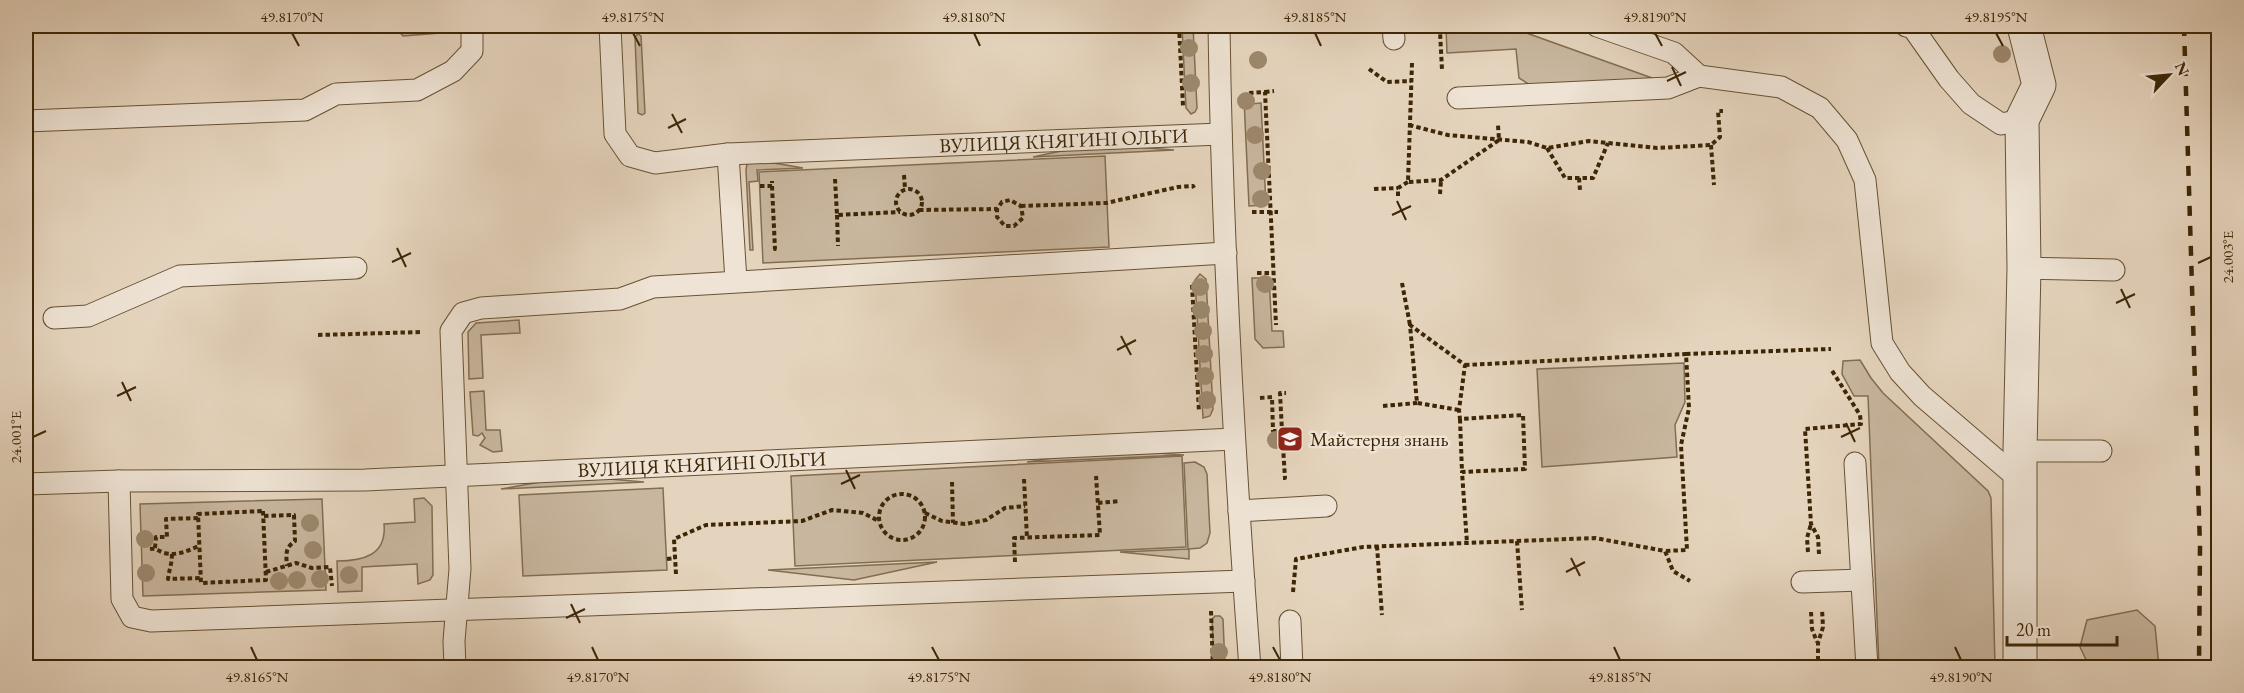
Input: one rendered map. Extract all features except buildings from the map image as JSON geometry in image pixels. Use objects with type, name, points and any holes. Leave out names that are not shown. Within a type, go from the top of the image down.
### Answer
[{"type":"street","points":[[2020,668],[2020,465],[2024,268],[2022,120],[2039,85],[2024,26]]},
{"type":"lane","points":[[26,121],[304,110],[336,94],[417,90],[453,71],[472,51],[472,26]]},
{"type":"lane","name":"ВУЛИЦЯ КНЯГИНІ ОЛЬГИ","points":[[610,26],[615,134],[630,156],[656,163],[728,154],[834,164],[1221,134]]},
{"type":"lane","points":[[1219,26],[1221,134],[1234,439],[1250,668]]},
{"type":"lane","points":[[1597,26],[1674,53],[1699,76]]},
{"type":"lane","points":[[1906,26],[1913,28],[1949,79],[1971,104],[2001,123],[2022,120]]},
{"type":"lane","points":[[1458,98],[1668,88],[1699,76],[1781,87],[1820,108],[1847,140],[1865,180],[1882,343],[1900,372],[1922,396],[2020,465],[2101,451]]},
{"type":"lane","points":[[728,154],[736,281]]},
{"type":"lane","points":[[455,668],[454,641],[460,569],[451,331],[463,313],[481,308],[620,299],[653,287],[1226,253]]},
{"type":"lane","points":[[54,318],[88,316],[180,276],[356,268]]},
{"type":"lane","points":[[2024,268],[2114,270]]},
{"type":"lane","name":"ВУЛИЦЯ КНЯГИНІ ОЛЬГИ","points":[[26,484],[119,481],[365,488],[457,475],[691,472],[990,457],[1234,439]]},
{"type":"lane","points":[[1855,463],[1867,668]]},
{"type":"lane","points":[[119,481],[122,599],[132,616],[151,621],[1244,580]]},
{"type":"lane","points":[[1239,511],[1326,506]]},
{"type":"lane","points":[[1811,581],[1862,580]]},
{"type":"lane","points":[[1290,621],[1292,668]]},
{"type":"path","points":[[1179,26],[1184,113]]},
{"type":"path","points":[[1414,32],[1440,32],[1442,70]]},
{"type":"path","points":[[1408,182],[1412,56]]},
{"type":"path","points":[[1369,69],[1387,82],[1411,81]]},
{"type":"path","points":[[1265,92],[1276,325]]},
{"type":"path","points":[[1239,93],[1274,92]]},
{"type":"path","points":[[1409,125],[1448,135],[1528,142],[1547,148],[1589,141],[1657,148],[1711,145],[1720,137],[1718,111],[1726,110]]},
{"type":"path","points":[[1498,125],[1499,140]]},
{"type":"path","points":[[1374,189],[1398,188],[1408,182],[1442,180],[1499,140]]},
{"type":"path","points":[[1547,148],[1566,178],[1593,178],[1608,143]]},
{"type":"path","points":[[1711,145],[1714,185]]},
{"type":"path","points":[[828,246],[838,246],[834,164]]},
{"type":"path","points":[[1579,178],[1580,189]]},
{"type":"path","points":[[782,179],[772,179],[775,249],[786,248]]},
{"type":"path","points":[[1440,194],[1442,180]]},
{"type":"path","points":[[754,186],[772,186]]},
{"type":"path","points":[[1022,206],[1023,218],[1014,226],[1001,224],[997,217],[998,208],[1002,202],[1010,200],[1022,206],[1106,203],[1178,187],[1194,186]]},
{"type":"path","points":[[900,212],[896,205],[896,197],[901,190],[910,188],[920,194],[922,202],[919,210]]},
{"type":"path","points":[[1398,188],[1398,196]]},
{"type":"path","points":[[837,214],[900,212],[908,215],[919,210],[998,208]]},
{"type":"path","points":[[1253,212],[1278,212]]},
{"type":"path","points":[[1257,274],[1274,273]]},
{"type":"path","points":[[1191,279],[1199,413]]},
{"type":"path","points":[[1402,283],[1410,326],[1417,403]]},
{"type":"path","points":[[1410,326],[1465,365],[1831,349]]},
{"type":"path","points":[[318,335],[451,331]]},
{"type":"path","points":[[1290,621],[1296,559],[1377,546],[1595,538],[1665,551],[1687,550],[1681,446],[1689,408],[1686,354]]},
{"type":"path","points":[[1465,365],[1459,411],[1467,543]]},
{"type":"path","points":[[1807,538],[1811,524],[1805,429],[1861,424],[1860,416],[1832,369]]},
{"type":"path","points":[[1276,478],[1285,478],[1280,393],[1286,393]]},
{"type":"path","points":[[1272,397],[1274,431],[1282,431]]},
{"type":"path","points":[[1383,406],[1417,403],[1459,411]]},
{"type":"path","points":[[1460,419],[1523,415],[1524,426],[1525,469],[1462,472]]},
{"type":"path","points":[[952,472],[953,523]]},
{"type":"path","points":[[1015,563],[1014,538],[1100,535],[1096,475],[1086,475]]},
{"type":"path","points":[[1027,538],[1024,478],[1034,478]]},
{"type":"path","points":[[903,494],[913,497],[921,504],[925,513],[925,523],[920,532],[912,538],[901,540],[891,537],[884,531],[879,521],[880,511],[885,502],[893,496],[903,494]]},
{"type":"path","points":[[1098,503],[1120,501]]},
{"type":"path","points":[[925,513],[942,521],[975,523],[986,520],[1005,508],[1025,506]]},
{"type":"path","points":[[676,579],[674,539],[706,525],[802,521],[821,513],[842,510],[863,513],[879,521]]},
{"type":"path","points":[[263,511],[266,580],[201,583],[198,518],[198,514],[263,511]]},
{"type":"path","points":[[264,516],[294,514],[295,541],[285,551],[287,566]]},
{"type":"path","points":[[155,548],[156,537],[167,537],[166,519],[198,518]]},
{"type":"path","points":[[1811,524],[1818,537],[1811,581],[1823,627],[1818,643],[1818,668]]},
{"type":"path","points":[[1517,541],[1522,610]]},
{"type":"path","points":[[145,549],[155,548],[172,554],[186,552],[199,546]]},
{"type":"path","points":[[1377,546],[1382,615]]},
{"type":"path","points":[[1665,551],[1673,571],[1690,581]]},
{"type":"path","points":[[172,554],[172,567],[168,573],[168,579],[200,578]]},
{"type":"path","points":[[667,559],[675,558]]},
{"type":"path","points":[[266,572],[296,563],[312,568],[330,567],[332,587]]},
{"type":"path","points":[[1210,610],[1213,668]]},
{"type":"path","points":[[1812,629],[1818,643]]},
{"type":"shaded area","points":[[394,26],[443,26],[440,33],[403,36]]},
{"type":"shaded area","points":[[1182,26],[1193,26],[1197,108],[1191,114],[1186,108]]},
{"type":"shaded area","points":[[1421,26],[1507,26],[1655,79],[1530,85],[1519,78],[1516,49],[1447,53],[1446,27],[1421,28]]},
{"type":"shaded area","points":[[638,34],[641,36],[645,113],[642,115],[638,113],[635,37]]},
{"type":"shaded area","points":[[1244,99],[1249,99],[1250,104],[1261,103],[1266,205],[1249,206]]},
{"type":"shaded area","points":[[1094,144],[1174,150],[1033,157]]},
{"type":"shaded area","points":[[1105,156],[1109,247],[763,263],[759,172]]},
{"type":"shaded area","points":[[757,160],[803,168],[757,170],[758,181],[749,182],[753,250],[750,250],[746,170],[747,164]]},
{"type":"shaded area","points":[[1200,274],[1206,279],[1213,409],[1210,416],[1203,418],[1195,280]]},
{"type":"shaded area","points":[[1252,278],[1269,278],[1272,331],[1283,331],[1284,347],[1263,348],[1255,339]]},
{"type":"shaded area","points":[[519,320],[520,333],[481,335],[483,378],[469,379],[468,332],[476,323]]},
{"type":"shaded area","points":[[1860,360],[1883,393],[1988,491],[1991,498],[1995,667],[1879,667],[1868,396],[1854,396],[1842,374],[1843,361]]},
{"type":"shaded area","points":[[1684,363],[1685,402],[1675,425],[1677,457],[1542,467],[1537,369]]},
{"type":"shaded area","points":[[484,391],[486,430],[500,430],[502,451],[493,452],[480,445],[485,438],[482,433],[478,436],[473,435],[470,392]]},
{"type":"shaded area","points":[[1110,449],[1184,455],[1027,462]]},
{"type":"shaded area","points":[[1182,456],[1186,547],[795,566],[791,476]]},
{"type":"shaded area","points":[[1195,462],[1204,467],[1207,474],[1210,533],[1207,543],[1200,548],[1189,549],[1189,559],[1120,552],[1188,549],[1184,463]]},
{"type":"shaded area","points":[[575,476],[644,482],[501,489]]},
{"type":"shaded area","points":[[663,488],[667,570],[523,576],[519,495]]},
{"type":"shaded area","points":[[424,498],[432,506],[433,575],[430,580],[418,584],[417,564],[362,567],[362,591],[338,592],[337,561],[364,558],[377,550],[384,535],[384,524],[415,522],[414,499]]},
{"type":"shaded area","points":[[322,499],[326,590],[143,596],[140,504]]},
{"type":"shaded area","points":[[937,562],[854,580],[768,570]]},
{"type":"shaded area","points":[[2137,610],[2155,626],[2159,667],[2094,668],[2089,666],[2080,647],[2087,620]]},
{"type":"shaded area","points":[[1215,616],[1223,619],[1225,667],[1214,667],[1212,619]]},
{"type":"railway","points":[[2184,26],[2200,547],[2199,668]]},
{"type":"place","name":"Майстерня знань","points":[[1290,439]]}]
